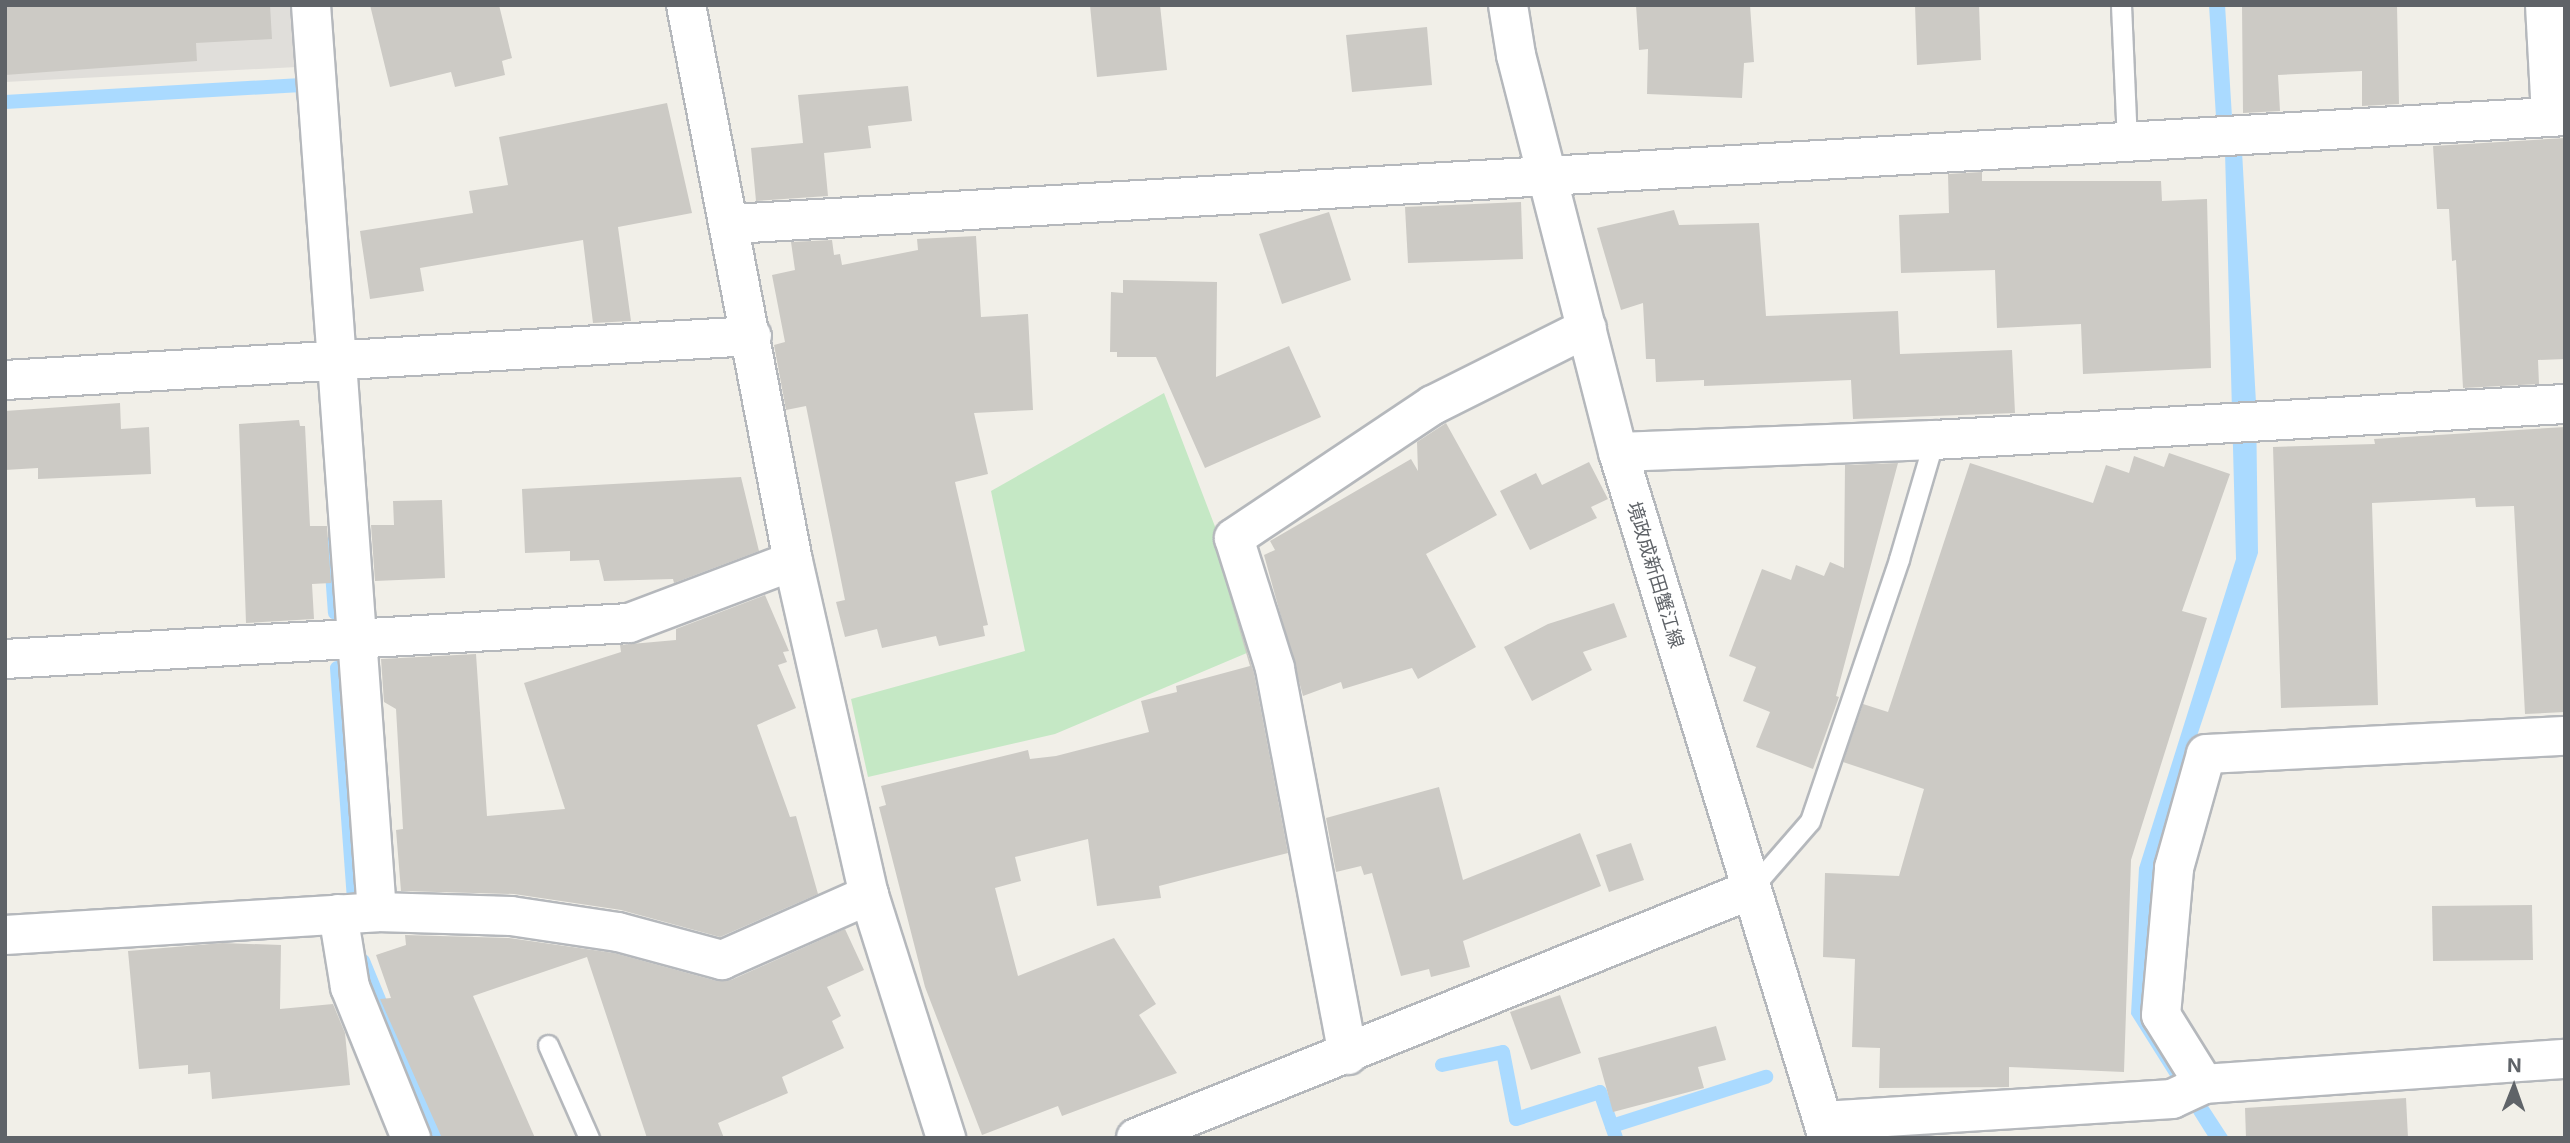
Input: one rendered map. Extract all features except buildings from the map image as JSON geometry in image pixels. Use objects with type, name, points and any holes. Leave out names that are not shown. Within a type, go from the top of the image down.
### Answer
[{"type":"street","points":[[311,5],[377,912]]},
{"type":"street","points":[[686,5],[732,225],[793,561],[869,895],[946,1138]]},
{"type":"street","name":"境政成新田蟹江線","points":[[1507,5],[1547,175],[1618,452],[1825,1129]]},
{"type":"street","points":[[732,225],[2558,117],[2545,5]]},
{"type":"street","points":[[1348,1055],[1275,668],[1234,538],[1433,405],[1587,328]]},
{"type":"street","points":[[5,380],[752,336]]},
{"type":"street","points":[[1618,452],[1934,440],[2565,404]]},
{"type":"street","points":[[5,659],[629,623],[793,561]]},
{"type":"street","points":[[2188,1091],[2161,1015],[2175,868],[2206,754],[2565,736]]},
{"type":"street","points":[[1136,1138],[1348,1055],[1750,890]]},
{"type":"street","points":[[5,935],[377,912],[511,916],[618,932],[722,960],[869,895]]},
{"type":"street","points":[[338,914],[350,987],[411,1138]]},
{"type":"street","points":[[1825,1129],[2188,1091],[2565,1059]]},
{"type":"lane","points":[[2121,5],[2127,142]]},
{"type":"lane","points":[[1750,890],[1810,821],[1899,559],[1934,440]]},
{"type":"lane","points":[[548,1045],[589,1138]]},
{"type":"shaded area","points":[[5,5],[293,5],[297,67],[5,82]]},
{"type":"green space","points":[[1164,393],[1261,647],[1055,734],[868,777],[851,699],[1025,651],[991,491]]},
{"type":"water","points":[[2209,5],[2225,5],[2232,117],[2216,117]]},
{"type":"water","points":[[2242,151],[2256,403],[2258,553],[2195,742],[2148,1014],[2229,1138],[2209,1138],[2131,1014],[2139,868],[2236,559],[2225,152]]},
{"type":"waterway","points":[[5,102],[302,85],[303,97]]},
{"type":"waterway","points":[[330,544],[335,613]]},
{"type":"waterway","points":[[337,668],[354,899]]},
{"type":"waterway","points":[[363,961],[436,1138]]},
{"type":"waterway","points":[[1442,1065],[1503,1052],[1516,1119],[1600,1092],[1616,1138]]},
{"type":"waterway","points":[[1612,1126],[1766,1077]]}]
